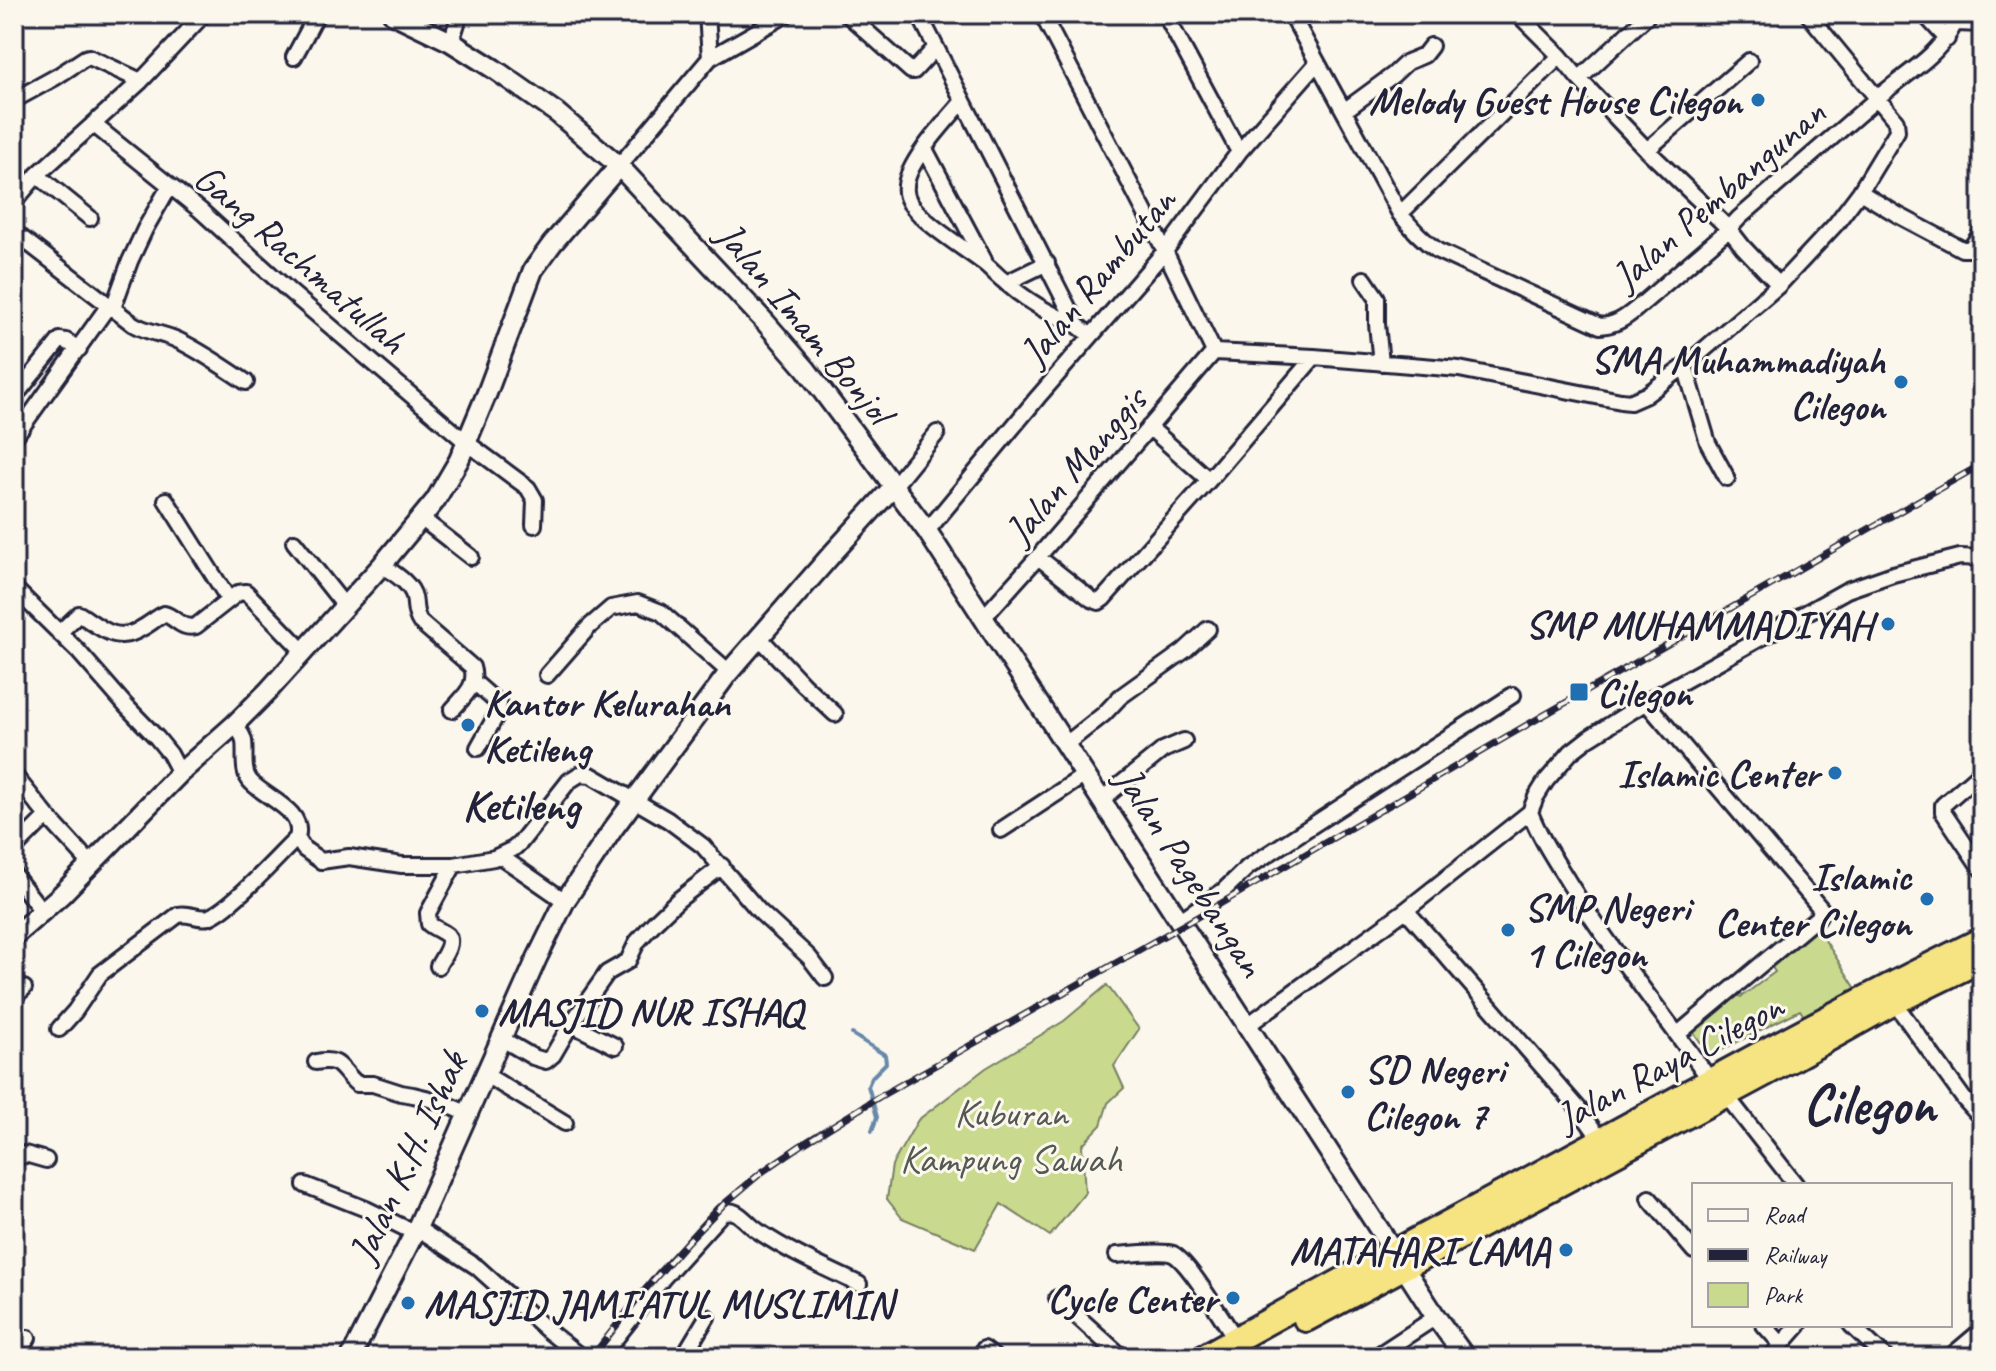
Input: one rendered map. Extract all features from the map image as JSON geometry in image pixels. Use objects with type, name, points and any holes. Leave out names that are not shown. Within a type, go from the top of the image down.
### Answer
[{"type":"highway","name":"Jalan Raya Cilegon","points":[[1803,1042],[1881,990],[1982,940]]},
{"type":"highway","name":"Jalan Raya Cilegon","points":[[1399,1259],[1803,1042],[1982,959]]},
{"type":"highway","name":"Jalan Raya Cilegon","points":[[1399,1259],[1601,1140],[1718,1087]]},
{"type":"highway","points":[[1204,1357],[1235,1348],[1399,1259]]},
{"type":"street","points":[[14,202],[37,175],[141,81],[204,14]]},
{"type":"street","points":[[294,57],[317,14]]},
{"type":"street","name":"Jalan Imam Bonjol","points":[[393,14],[451,42],[494,69],[546,105],[619,166],[806,369],[927,531]]},
{"type":"street","points":[[451,42],[460,14]]},
{"type":"street","points":[[707,14],[710,58]]},
{"type":"street","points":[[15,931],[61,895],[180,773],[234,725],[382,565],[447,484],[487,393],[533,270],[552,244],[710,58],[787,14]]},
{"type":"street","points":[[847,14],[911,71],[936,47]]},
{"type":"street","points":[[919,14],[1077,325]]},
{"type":"street","points":[[1042,14],[1214,352],[1459,369],[1630,402],[1646,395],[1685,366],[1779,285],[1830,231],[1860,192],[1897,131],[1896,121],[1808,14]]},
{"type":"street","points":[[1165,14],[1239,152]]},
{"type":"street","name":"Jalan Pembangunan","points":[[1291,14],[1400,214],[1425,243],[1600,326],[1610,326],[1622,320],[1877,98],[1932,55],[1947,39],[1957,18]]},
{"type":"street","points":[[1518,14],[1647,150],[1729,229],[1779,285]]},
{"type":"street","points":[[1579,79],[1649,14]]},
{"type":"street","points":[[1924,14],[1947,39]]},
{"type":"street","points":[[1957,18],[1982,24]]},
{"type":"street","points":[[1344,111],[1407,62],[1424,55],[1431,46]]},
{"type":"street","points":[[1400,214],[1560,56]]},
{"type":"street","points":[[14,100],[89,57],[141,81]]},
{"type":"street","points":[[1647,150],[1749,61]]},
{"type":"street","name":"Jalan Rambutan","points":[[927,531],[1165,251],[1239,152],[1317,63]]},
{"type":"street","points":[[963,101],[908,173],[906,195],[910,203],[1006,283],[1041,308],[1077,325],[1091,336]]},
{"type":"street","name":"Gang Rachmatullah","points":[[93,124],[210,219],[466,442],[528,488],[535,500],[534,525]]},
{"type":"street","points":[[925,149],[986,264]]},
{"type":"street","points":[[37,175],[90,218]]},
{"type":"street","points":[[14,438],[111,306],[145,229],[169,187]]},
{"type":"street","points":[[1860,192],[1962,249],[1970,249],[1982,232]]},
{"type":"street","points":[[14,232],[139,327],[173,338],[246,382]]},
{"type":"street","points":[[1006,283],[1047,263]]},
{"type":"street","points":[[1364,279],[1377,298],[1381,363]]},
{"type":"street","points":[[20,390],[60,340],[79,349]]},
{"type":"street","name":"Jalan Manggis","points":[[983,618],[1214,352]]},
{"type":"street","points":[[1038,557],[1099,602],[1314,357]]},
{"type":"street","points":[[1685,366],[1708,443],[1727,478]]},
{"type":"street","points":[[1149,427],[1209,480]]},
{"type":"street","points":[[894,486],[937,433]]},
{"type":"street","name":"Jalan K.H. Ishak","points":[[351,1357],[416,1230],[565,901],[635,799],[729,672],[894,486]]},
{"type":"street","points":[[166,500],[229,600]]},
{"type":"street","points":[[421,518],[471,557]]},
{"type":"street","name":"Jalan Pagebangan","points":[[927,531],[1436,1317],[1465,1357]]},
{"type":"street","points":[[294,542],[344,605]]},
{"type":"street","points":[[1248,1025],[1406,910],[1530,812],[1546,781],[1571,752],[1589,738],[1646,702],[1847,590],[1960,557],[1982,558]]},
{"type":"street","points":[[382,565],[409,586],[420,622],[472,667],[474,682],[499,704],[497,714],[478,748]]},
{"type":"street","points":[[14,588],[78,651],[157,738],[180,773]]},
{"type":"street","points":[[59,633],[79,614],[106,633],[114,635],[136,632],[164,614],[183,627],[190,628],[242,591],[250,594],[304,652]]},
{"type":"street","points":[[547,675],[589,627],[611,608],[638,603],[661,612],[729,672]]},
{"type":"street","points":[[1066,744],[1120,697],[1184,651],[1208,629]]},
{"type":"street","points":[[759,637],[835,714]]},
{"type":"street","points":[[452,710],[474,682]]},
{"type":"street","points":[[1179,921],[1223,891],[1248,867],[1513,695]]},
{"type":"street","points":[[1646,702],[1822,910],[1818,917],[1678,1034]]},
{"type":"street","points":[[59,1029],[100,974],[178,915],[184,913],[205,918],[217,913],[297,838],[299,826],[294,817],[247,777],[244,741],[234,725]]},
{"type":"street","points":[[1100,801],[1163,750],[1184,741]]},
{"type":"street","points":[[1982,771],[1943,805],[1943,812],[1982,870]]},
{"type":"street","points":[[297,838],[304,849],[321,861],[349,857],[402,865],[454,865],[483,861],[513,849],[569,781],[580,774],[591,775],[635,799],[703,846],[759,911],[809,957],[825,978]]},
{"type":"street","points":[[14,775],[91,864]]},
{"type":"street","points":[[1001,830],[1085,775]]},
{"type":"street","points":[[1530,812],[1537,830],[1595,924],[1794,1183]]},
{"type":"street","points":[[14,849],[47,816]]},
{"type":"street","points":[[500,856],[565,901]]},
{"type":"street","points":[[438,966],[450,940],[429,924],[428,913],[454,865]]},
{"type":"street","points":[[502,1039],[546,1061],[607,973],[628,961],[637,942],[655,922],[722,866]]},
{"type":"street","points":[[14,875],[42,911]]},
{"type":"street","points":[[1406,910],[1579,1109],[1601,1140]]},
{"type":"street","points":[[1894,1002],[1982,1119]]},
{"type":"street","points":[[571,1024],[615,1046]]},
{"type":"street","points":[[316,1062],[333,1061],[360,1086],[373,1084],[438,1101],[469,1114]]},
{"type":"street","points":[[486,1075],[565,1123]]},
{"type":"street","points":[[14,1160],[25,1154],[46,1160]]},
{"type":"street","points":[[305,1185],[416,1230],[477,1267],[581,1357]]},
{"type":"street","points":[[1649,1198],[1692,1249]]},
{"type":"street","points":[[601,1357],[663,1278],[728,1210],[733,1210],[756,1230],[783,1246],[859,1284]]},
{"type":"street","points":[[1117,1255],[1168,1253],[1177,1257],[1198,1282],[1235,1348]]},
{"type":"street","points":[[1057,1298],[1122,1357]]},
{"type":"street","points":[[683,1357],[707,1317]]},
{"type":"street","points":[[1375,1357],[1436,1317]]},
{"type":"street","points":[[1765,1327],[1778,1353],[1798,1327]]},
{"type":"street","points":[[1853,1327],[1884,1356]]},
{"type":"street","points":[[1950,1357],[1982,1330]]},
{"type":"street","points":[[14,1357],[28,1338]]},
{"type":"green space","points":[[1816,926],[1858,992],[1807,1021],[1800,1010],[1710,1056],[1690,1027],[1732,992],[1741,997],[1775,972],[1770,964]]},
{"type":"green space","name":"Kuburan Kampung Sawah","points":[[1107,985],[1139,1029],[1114,1066],[1124,1088],[1108,1103],[1101,1125],[1082,1145],[1085,1193],[1050,1236],[1001,1204],[975,1249],[902,1218],[887,1199],[892,1165],[918,1120],[986,1068],[1064,1021]]},
{"type":"waterway","points":[[852,1034],[885,1055],[886,1063],[868,1086],[877,1117],[872,1131]]},
{"type":"railway","points":[[592,1357],[637,1299],[724,1204],[800,1146],[879,1097],[1982,464]]},
{"type":"place","name":"Melody Guest House Cilegon","points":[[1758,100]]},
{"type":"place","name":"SMA Muhammadiyah Cilegon","points":[[1901,382]]},
{"type":"place","name":"SMP MUHAMMADIYAH","points":[[1888,624]]},
{"type":"place","name":"Cilegon","points":[[1579,692]]},
{"type":"place","name":"Kantor Kelurahan Ketileng","points":[[468,725]]},
{"type":"place","name":"Islamic Center","points":[[1835,773]]},
{"type":"place","name":"Islamic Center Cilegon","points":[[1927,899]]},
{"type":"place","name":"SMP Negeri 1 Cilegon","points":[[1508,930]]},
{"type":"place","name":"MASJID NUR ISHAQ","points":[[482,1011]]},
{"type":"place","name":"SD Negeri Cilegon 7","points":[[1348,1092]]},
{"type":"place","name":"MATAHARI LAMA","points":[[1566,1250]]},
{"type":"place","name":"Cycle Center","points":[[1233,1298]]},
{"type":"place","name":"MASJID JAMI'ATUL MUSLIMIN","points":[[408,1303]]},
{"type":"district","name":"Ketileng","points":[[521,805]]},
{"type":"district","name":"Cilegon","points":[[1869,1103]]}]
